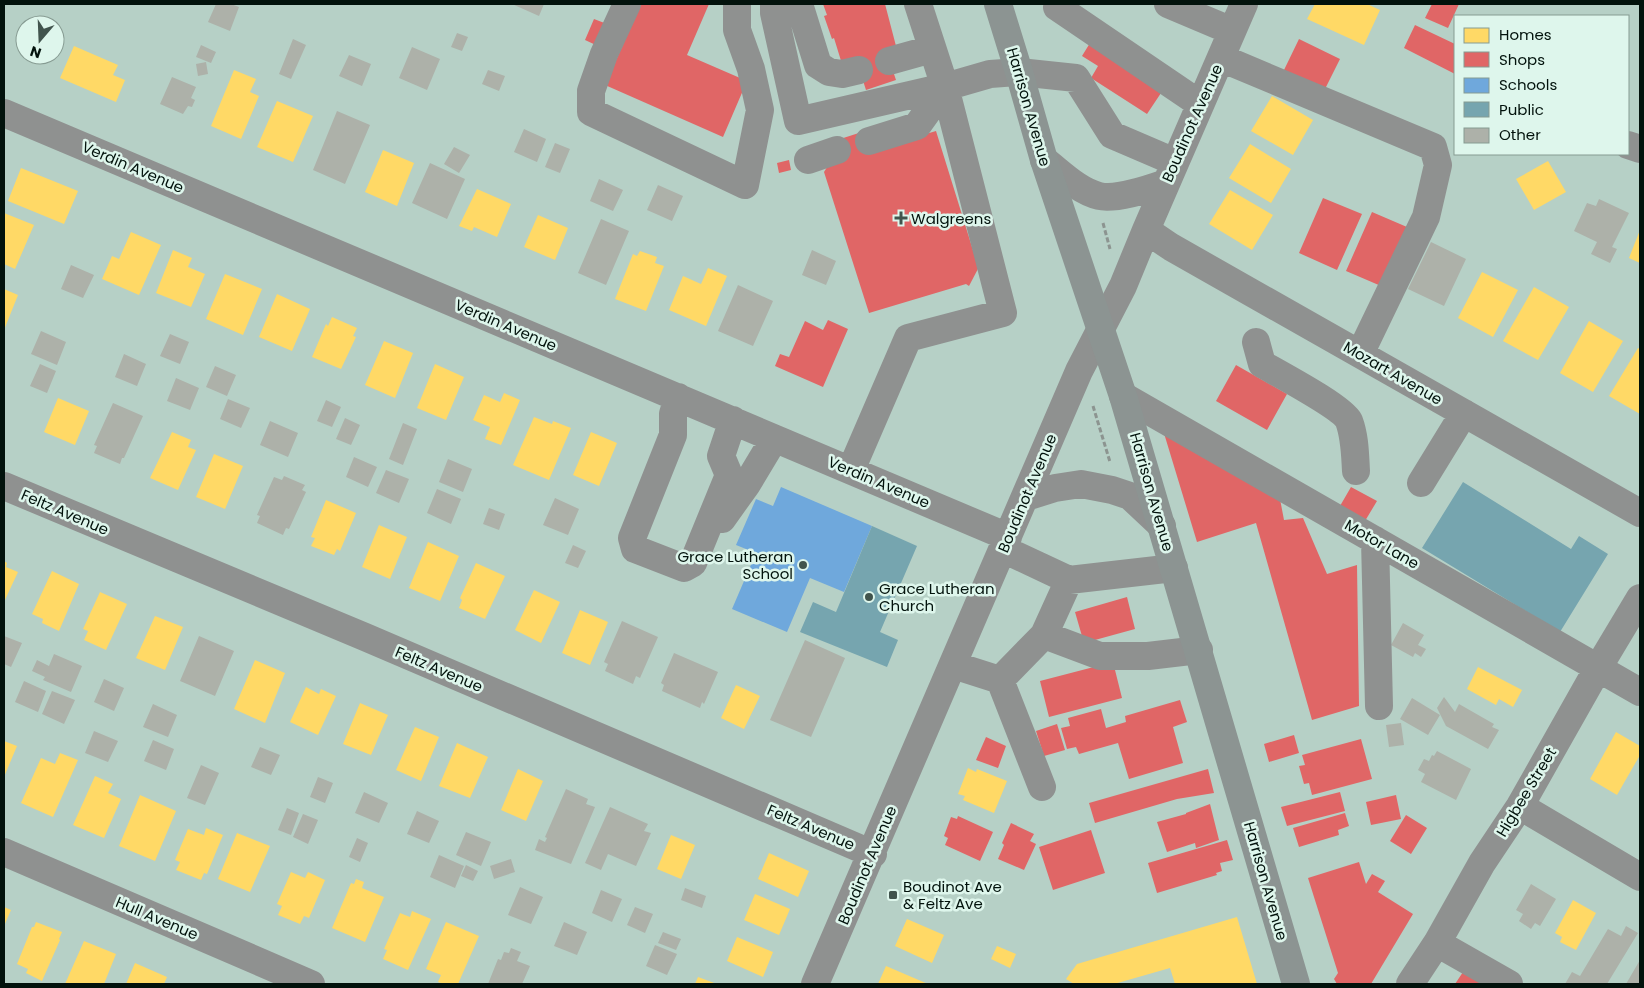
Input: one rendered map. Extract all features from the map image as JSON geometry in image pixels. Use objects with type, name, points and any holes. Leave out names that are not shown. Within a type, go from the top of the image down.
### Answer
[{"type":"main road","name":"Harrison Avenue","points":[[998,4],[1044,160],[1123,396],[1296,984]]},
{"type":"street","points":[[627,4],[604,54],[591,91],[591,112],[745,185],[760,110],[751,69],[737,30],[737,4]]},
{"type":"street","points":[[774,4],[774,12],[798,121],[945,87],[990,74],[1019,72],[1076,78],[1112,135],[1171,173],[1133,194],[1100,197],[1085,190],[1044,160]]},
{"type":"street","points":[[799,4],[818,65],[829,72],[842,74],[859,70]]},
{"type":"street","points":[[851,470],[908,338],[1003,314],[945,87],[918,4]]},
{"type":"street","points":[[1168,4],[1232,31]]},
{"type":"street","name":"Boudinot Avenue","points":[[815,984],[1079,371],[1123,286],[1244,4]]},
{"type":"street","points":[[1057,7],[1200,104]]},
{"type":"street","points":[[890,60],[932,49]]},
{"type":"street","points":[[1221,58],[1433,147],[1438,165],[1426,217],[1360,354]]},
{"type":"street","points":[[869,141],[916,126],[945,87]]},
{"type":"street","name":"Verdin Avenue","points":[[4,113],[851,470],[1005,543],[1069,580]]},
{"type":"street","points":[[808,160],[837,150]]},
{"type":"street","name":"Mozart Avenue","points":[[1146,230],[1171,247],[1640,513]]},
{"type":"street","points":[[1256,342],[1262,364],[1336,408],[1348,419],[1354,437],[1356,471]]},
{"type":"street","name":"Motor Lane","points":[[1123,396],[1640,692]]},
{"type":"street","points":[[678,397],[673,414],[673,435],[632,538],[635,549],[684,568],[693,563],[728,475],[721,456],[733,420]]},
{"type":"street","points":[[1421,483],[1464,413]]},
{"type":"street","points":[[708,524],[716,527],[747,484],[774,438]]},
{"type":"street","points":[[1026,497],[1055,488],[1081,484],[1112,490],[1130,496],[1162,526]]},
{"type":"street","name":"Feltz Avenue","points":[[4,486],[365,637],[872,854]]},
{"type":"street","points":[[1375,540],[1379,706]]},
{"type":"street","points":[[1000,680],[1044,635],[1069,580],[1174,568]]},
{"type":"street","name":"Higbee Street","points":[[1410,984],[1437,943],[1482,863],[1520,806],[1640,598]]},
{"type":"street","points":[[1044,635],[1100,656],[1148,656],[1198,650]]},
{"type":"street","points":[[953,665],[1000,680]]},
{"type":"street","points":[[1000,680],[1042,787]]},
{"type":"street","points":[[1520,806],[1640,877]]},
{"type":"street","name":"Hull Avenue","points":[[4,852],[311,984]]},
{"type":"street","points":[[1437,943],[1509,984]]},
{"type":"path","points":[[1102,220],[1112,256]]},
{"type":"path","points":[[1103,240],[1106,236]]},
{"type":"path","points":[[1092,402],[1110,467]]},
{"type":"path","points":[[1097,418],[1102,414]]},
{"type":"building: Homes","points":[[1315,4],[1367,4],[1380,10],[1364,45],[1307,19]]},
{"type":"building: Homes","points":[[74,46],[118,65],[113,75],[125,80],[116,102],[60,78]]},
{"type":"building: Homes","points":[[234,70],[256,79],[250,92],[259,96],[241,139],[211,126]]},
{"type":"building: Homes","points":[[1272,96],[1313,120],[1293,155],[1251,131]]},
{"type":"building: Homes","points":[[277,101],[313,116],[293,162],[257,147]]},
{"type":"building: Homes","points":[[1250,144],[1291,169],[1271,203],[1229,178]]},
{"type":"building: Homes","points":[[383,150],[414,163],[397,206],[365,192]]},
{"type":"building: Homes","points":[[1548,161],[1566,192],[1534,210],[1516,179]]},
{"type":"building: Homes","points":[[21,168],[78,191],[64,224],[8,201]]},
{"type":"building: Homes","points":[[477,189],[511,204],[497,237],[474,227],[472,231],[459,226]]},
{"type":"building: Homes","points":[[1230,190],[1273,215],[1252,250],[1209,224]]},
{"type":"building: Homes","points":[[4,213],[34,225],[15,269],[4,264]]},
{"type":"building: Homes","points":[[538,215],[568,228],[555,260],[524,247]]},
{"type":"building: Homes","points":[[1640,230],[1640,263],[1629,258]]},
{"type":"building: Homes","points":[[131,232],[161,245],[139,295],[102,279],[112,256],[119,259]]},
{"type":"building: Homes","points":[[173,250],[192,258],[188,267],[205,274],[191,307],[156,293]]},
{"type":"building: Homes","points":[[640,251],[657,257],[655,263],[664,266],[646,311],[615,299],[633,254],[637,256]]},
{"type":"building: Homes","points":[[708,268],[727,276],[706,326],[669,310],[683,276],[701,284]]},
{"type":"building: Homes","points":[[1482,272],[1518,290],[1493,337],[1458,318]]},
{"type":"building: Homes","points":[[225,274],[262,289],[243,335],[206,319]]},
{"type":"building: Homes","points":[[1534,287],[1569,307],[1538,360],[1503,341]]},
{"type":"building: Homes","points":[[4,289],[18,295],[4,330]]},
{"type":"building: Homes","points":[[277,294],[310,309],[292,351],[259,337]]},
{"type":"building: Homes","points":[[332,317],[357,328],[353,336],[356,337],[341,369],[312,357],[326,324],[328,326]]},
{"type":"building: Homes","points":[[1589,321],[1623,341],[1593,392],[1560,373]]},
{"type":"building: Homes","points":[[384,341],[413,353],[395,398],[365,385]]},
{"type":"building: Homes","points":[[1638,348],[1640,349],[1640,414],[1609,396]]},
{"type":"building: Homes","points":[[435,364],[464,377],[446,420],[417,408]]},
{"type":"building: Homes","points":[[504,393],[520,400],[501,445],[485,439],[490,427],[473,420],[484,395],[500,402]]},
{"type":"building: Homes","points":[[58,398],[89,411],[75,445],[44,432]]},
{"type":"building: Homes","points":[[534,417],[552,424],[553,421],[571,428],[549,480],[513,465]]},
{"type":"building: Homes","points":[[172,432],[191,440],[188,447],[196,450],[178,490],[150,478]]},
{"type":"building: Homes","points":[[591,432],[617,443],[599,486],[573,475]]},
{"type":"building: Homes","points":[[214,454],[243,466],[225,509],[196,497]]},
{"type":"building: Homes","points":[[326,500],[356,513],[340,551],[337,549],[334,555],[311,546],[315,538],[311,537]]},
{"type":"building: Homes","points":[[379,525],[407,537],[390,579],[362,567]]},
{"type":"building: Homes","points":[[428,542],[459,556],[440,601],[409,588]]},
{"type":"building: Homes","points":[[4,561],[7,563],[6,567],[18,572],[4,602]]},
{"type":"building: Homes","points":[[476,563],[505,576],[485,619],[459,608],[462,600],[460,598]]},
{"type":"building: Homes","points":[[52,571],[79,584],[59,631],[42,623],[43,619],[32,614]]},
{"type":"building: Homes","points":[[534,590],[560,602],[541,643],[515,630]]},
{"type":"building: Homes","points":[[100,592],[127,604],[106,650],[84,640],[88,631],[83,629]]},
{"type":"building: Homes","points":[[580,610],[608,622],[590,665],[562,653]]},
{"type":"building: Homes","points":[[155,616],[183,627],[165,670],[136,658]]},
{"type":"building: Homes","points":[[255,660],[285,673],[265,723],[234,709]]},
{"type":"building: Homes","points":[[1478,667],[1522,690],[1513,707],[1499,699],[1496,705],[1467,689]]},
{"type":"building: Homes","points":[[736,685],[760,696],[744,729],[721,718]]},
{"type":"building: Homes","points":[[306,687],[319,694],[321,689],[336,696],[318,735],[290,722]]},
{"type":"building: Homes","points":[[360,703],[388,715],[371,755],[343,744]]},
{"type":"building: Homes","points":[[415,727],[439,737],[421,781],[396,770]]},
{"type":"building: Homes","points":[[1616,732],[1640,746],[1640,755],[1617,795],[1590,779]]},
{"type":"building: Homes","points":[[4,741],[17,746],[4,777]]},
{"type":"building: Homes","points":[[457,743],[488,757],[470,798],[439,786]]},
{"type":"building: Homes","points":[[60,753],[78,760],[53,817],[21,803],[41,758],[55,764]]},
{"type":"building: Homes","points":[[968,768],[976,772],[977,769],[1007,781],[994,813],[963,800],[965,796],[958,794]]},
{"type":"building: Homes","points":[[518,769],[543,781],[526,821],[501,810]]},
{"type":"building: Homes","points":[[95,776],[113,784],[108,793],[121,799],[104,838],[73,825]]},
{"type":"building: Homes","points":[[140,795],[176,811],[155,861],[119,846]]},
{"type":"building: Homes","points":[[206,828],[223,835],[207,874],[204,873],[201,880],[176,870],[180,862],[175,860],[188,829],[204,835]]},
{"type":"building: Homes","points":[[237,833],[270,846],[250,892],[218,879]]},
{"type":"building: Homes","points":[[671,835],[695,845],[681,879],[657,869]]},
{"type":"building: Homes","points":[[769,853],[809,871],[798,897],[758,879]]},
{"type":"building: Homes","points":[[291,872],[305,878],[308,872],[325,880],[309,918],[304,916],[300,924],[278,915],[282,906],[277,904]]},
{"type":"building: Homes","points":[[356,879],[364,882],[362,888],[384,897],[365,942],[332,928],[351,883],[354,884]]},
{"type":"building: Homes","points":[[755,894],[790,909],[779,935],[744,920]]},
{"type":"building: Homes","points":[[1573,900],[1596,913],[1576,950],[1560,942],[1562,937],[1555,933]]},
{"type":"building: Homes","points":[[4,907],[11,910],[4,926]]},
{"type":"building: Homes","points":[[412,911],[431,919],[408,970],[383,959],[387,950],[384,949],[400,913],[410,917]]},
{"type":"building: Homes","points":[[1237,917],[1257,984],[1175,984],[1170,968],[1114,984],[1074,984],[1066,979],[1077,964]]},
{"type":"building: Homes","points":[[907,919],[944,935],[932,963],[895,946]]},
{"type":"building: Homes","points":[[36,922],[62,932],[42,981],[26,973],[28,969],[17,964],[32,927],[34,927]]},
{"type":"building: Homes","points":[[446,922],[479,936],[458,984],[438,982],[441,975],[426,969]]},
{"type":"building: Homes","points":[[737,937],[773,952],[763,977],[727,961]]},
{"type":"building: Homes","points":[[84,941],[116,954],[104,984],[65,984]]},
{"type":"building: Homes","points":[[997,946],[1016,954],[1010,968],[991,959]]},
{"type":"building: Homes","points":[[135,963],[167,977],[164,984],[126,984]]},
{"type":"building: Homes","points":[[886,966],[928,984],[878,984]]},
{"type":"building: Homes","points":[[698,977],[717,984],[695,984]]},
{"type":"building: Shops","points":[[641,4],[709,4],[687,55],[747,81],[723,137],[605,85]]},
{"type":"building: Shops","points":[[823,4],[885,4],[896,46],[886,50],[896,80],[866,90],[856,59],[842,64],[834,38],[832,39],[824,16],[827,15]]},
{"type":"building: Shops","points":[[1432,4],[1459,4],[1448,28],[1425,18]]},
{"type":"building: Shops","points":[[594,19],[607,24],[598,46],[585,40]]},
{"type":"building: Shops","points":[[1415,25],[1454,44],[1454,73],[1404,48]]},
{"type":"building: Shops","points":[[1299,39],[1340,59],[1325,89],[1284,70]]},
{"type":"building: Shops","points":[[1090,43],[1163,90],[1147,114],[1091,78],[1098,66],[1082,56]]},
{"type":"building: Shops","name":"Walgreens","points":[[865,131],[872,150],[936,131],[977,263],[980,265],[969,286],[966,284],[869,313],[824,172],[829,164],[834,141]]},
{"type":"building: Shops","points":[[789,160],[791,170],[779,173],[777,163]]},
{"type":"building: Shops","points":[[1323,198],[1362,214],[1337,270],[1299,253]]},
{"type":"building: Shops","points":[[1372,212],[1407,227],[1381,286],[1346,271]]},
{"type":"building: Shops","points":[[828,320],[848,329],[823,387],[775,366],[780,354],[789,357],[805,321],[823,330]]},
{"type":"building: Shops","points":[[1236,365],[1287,394],[1267,430],[1216,401]]},
{"type":"building: Shops","points":[[1163,430],[1280,499],[1284,520],[1303,518],[1327,574],[1357,565],[1359,706],[1312,720],[1256,523],[1197,542]]},
{"type":"building: Shops","points":[[1351,487],[1377,501],[1365,521],[1340,506]]},
{"type":"building: Shops","points":[[1127,597],[1135,629],[1084,643],[1075,612]]},
{"type":"building: Shops","points":[[1113,662],[1122,698],[1049,717],[1040,681]]},
{"type":"building: Shops","points":[[1180,700],[1187,722],[1173,727],[1183,763],[1129,779],[1118,743],[1079,754],[1076,747],[1067,749],[1061,728],[1070,726],[1068,718],[1101,709],[1106,728],[1126,722],[1125,716]]},
{"type":"building: Shops","points":[[1057,724],[1065,750],[1044,756],[1036,731]]},
{"type":"building: Shops","points":[[1294,735],[1299,753],[1269,762],[1264,744]]},
{"type":"building: Shops","points":[[986,737],[1006,746],[998,768],[976,760]]},
{"type":"building: Shops","points":[[1361,739],[1372,779],[1312,795],[1309,783],[1304,784],[1299,766],[1305,765],[1302,755]]},
{"type":"building: Shops","points":[[1208,769],[1214,793],[1177,799],[1095,823],[1089,803]]},
{"type":"building: Shops","points":[[1340,792],[1345,811],[1287,826],[1281,807]]},
{"type":"building: Shops","points":[[1396,795],[1401,819],[1371,825],[1366,802]]},
{"type":"building: Shops","points":[[1210,804],[1219,840],[1196,848],[1195,843],[1167,852],[1157,822],[1186,814]]},
{"type":"building: Shops","points":[[1345,813],[1349,826],[1338,830],[1339,835],[1299,847],[1293,828]]},
{"type":"building: Shops","points":[[1406,815],[1427,828],[1411,854],[1390,841]]},
{"type":"building: Shops","points":[[958,816],[993,832],[980,861],[945,845],[948,838],[944,836],[951,817],[957,819]]},
{"type":"building: Shops","points":[[1011,823],[1034,834],[1030,841],[1036,844],[1024,870],[998,859],[1004,845],[1002,843]]},
{"type":"building: Shops","points":[[1091,830],[1105,873],[1053,890],[1039,847]]},
{"type":"building: Shops","points":[[1227,840],[1233,860],[1220,863],[1222,871],[1216,873],[1217,875],[1157,893],[1148,863]]},
{"type":"building: Shops","points":[[1359,862],[1366,884],[1372,874],[1385,881],[1378,892],[1413,914],[1371,984],[1337,984],[1334,979],[1338,973],[1308,878]]},
{"type":"building: Shops","points":[[1463,972],[1485,984],[1455,984]]},
{"type":"building: Schools","name":"Grace Lutheran School","points":[[781,487],[872,526],[844,592],[810,578],[787,632],[732,609],[756,553],[736,545],[756,499],[773,506]]},
{"type":"building: Public","points":[[1463,482],[1571,549],[1579,536],[1608,554],[1560,632],[1422,548]]},
{"type":"building: Public","name":"Grace Lutheran Church","points":[[872,526],[917,546],[880,632],[898,640],[887,667],[800,632],[813,602],[836,612]]},
{"type":"building: Other","points":[[216,4],[231,4],[239,7],[230,31],[208,22]]},
{"type":"building: Other","points":[[512,4],[544,4],[539,16]]},
{"type":"building: Other","points":[[457,33],[468,37],[462,51],[451,47]]},
{"type":"building: Other","points":[[293,39],[306,45],[291,79],[279,74]]},
{"type":"building: Other","points":[[201,45],[216,52],[211,63],[196,57]]},
{"type":"building: Other","points":[[412,47],[440,59],[427,90],[399,78]]},
{"type":"building: Other","points":[[349,55],[371,64],[362,86],[339,76]]},
{"type":"building: Other","points":[[206,62],[208,74],[198,76],[196,64]]},
{"type":"building: Other","points":[[488,70],[505,76],[499,91],[482,84]]},
{"type":"building: Other","points":[[172,77],[196,87],[191,98],[195,100],[192,107],[188,106],[183,114],[160,104]]},
{"type":"building: Other","points":[[337,111],[370,125],[345,184],[313,170]]},
{"type":"building: Other","points":[[524,129],[546,139],[537,162],[514,152]]},
{"type":"building: Other","points":[[555,143],[570,149],[560,173],[545,167]]},
{"type":"building: Other","points":[[454,147],[470,155],[459,173],[444,164]]},
{"type":"building: Other","points":[[430,163],[465,179],[447,219],[412,203]]},
{"type":"building: Other","points":[[599,179],[623,190],[613,211],[590,201]]},
{"type":"building: Other","points":[[658,185],[683,196],[672,221],[647,210]]},
{"type":"building: Other","points":[[1599,199],[1629,213],[1612,247],[1617,249],[1610,263],[1591,254],[1597,242],[1574,231],[1587,203],[1596,206]]},
{"type":"building: Other","points":[[601,219],[629,231],[606,285],[578,273]]},
{"type":"building: Other","points":[[1431,242],[1466,259],[1444,306],[1408,289]]},
{"type":"building: Other","points":[[812,250],[836,261],[826,285],[802,275]]},
{"type":"building: Other","points":[[71,265],[94,275],[83,298],[61,289]]},
{"type":"building: Other","points":[[738,285],[773,301],[753,346],[718,331]]},
{"type":"building: Other","points":[[41,331],[66,342],[57,365],[31,354]]},
{"type":"building: Other","points":[[170,334],[189,342],[180,364],[160,356]]},
{"type":"building: Other","points":[[124,354],[146,364],[137,386],[115,377]]},
{"type":"building: Other","points":[[40,364],[56,371],[47,393],[30,386]]},
{"type":"building: Other","points":[[215,366],[236,375],[227,396],[206,387]]},
{"type":"building: Other","points":[[176,378],[199,388],[190,410],[167,401]]},
{"type":"building: Other","points":[[228,399],[250,408],[241,428],[220,419]]},
{"type":"building: Other","points":[[326,400],[341,407],[332,427],[317,421]]},
{"type":"building: Other","points":[[113,403],[143,416],[120,464],[94,453],[97,446],[94,445]]},
{"type":"building: Other","points":[[345,418],[360,425],[351,445],[336,439]]},
{"type":"building: Other","points":[[270,421],[298,433],[288,457],[260,445]]},
{"type":"building: Other","points":[[403,423],[417,429],[403,465],[389,459]]},
{"type":"building: Other","points":[[354,457],[377,467],[368,487],[346,477]]},
{"type":"building: Other","points":[[448,459],[472,469],[463,492],[439,482]]},
{"type":"building: Other","points":[[386,470],[409,479],[399,503],[376,493]]},
{"type":"building: Other","points":[[284,476],[305,485],[302,490],[306,492],[289,529],[286,528],[283,535],[257,523],[260,516],[257,515],[274,477],[282,480]]},
{"type":"building: Other","points":[[437,489],[461,499],[451,524],[427,513]]},
{"type":"building: Other","points":[[555,498],[579,509],[568,535],[543,525]]},
{"type":"building: Other","points":[[489,508],[505,514],[499,530],[483,524]]},
{"type":"building: Other","points":[[573,545],[586,551],[578,568],[565,563]]},
{"type":"building: Other","points":[[622,621],[658,637],[640,678],[636,676],[633,684],[605,671],[608,664],[604,662]]},
{"type":"building: Other","points":[[1403,623],[1424,635],[1418,645],[1426,649],[1421,657],[1415,653],[1413,657],[1391,645]]},
{"type":"building: Other","points":[[4,636],[22,643],[11,667],[4,664]]},
{"type":"building: Other","points":[[199,636],[234,651],[215,696],[180,681]]},
{"type":"building: Other","points":[[805,640],[845,658],[811,737],[770,720]]},
{"type":"building: Other","points":[[674,653],[718,672],[704,704],[702,702],[700,708],[662,691],[664,685],[661,683]]},
{"type":"building: Other","points":[[54,654],[82,666],[71,692],[43,680],[45,677],[32,671],[37,660],[49,666]]},
{"type":"building: Other","points":[[104,679],[124,688],[114,711],[94,702]]},
{"type":"building: Other","points":[[24,681],[46,691],[38,712],[15,702]]},
{"type":"building: Other","points":[[52,691],[75,700],[64,724],[42,714]]},
{"type":"building: Other","points":[[1444,697],[1455,712],[1459,704],[1494,724],[1492,727],[1499,730],[1488,749],[1446,726],[1437,708]]},
{"type":"building: Other","points":[[1412,698],[1440,715],[1428,735],[1400,719]]},
{"type":"building: Other","points":[[153,704],[177,715],[168,737],[143,727]]},
{"type":"building: Other","points":[[1401,723],[1404,745],[1389,747],[1386,725]]},
{"type":"building: Other","points":[[94,731],[118,741],[108,762],[85,753]]},
{"type":"building: Other","points":[[153,740],[174,749],[166,770],[144,761]]},
{"type":"building: Other","points":[[260,747],[280,755],[271,775],[251,767]]},
{"type":"building: Other","points":[[1437,751],[1471,769],[1456,800],[1421,782],[1425,774],[1418,770],[1424,759],[1429,761]]},
{"type":"building: Other","points":[[201,765],[219,773],[205,805],[187,798]]},
{"type":"building: Other","points":[[318,777],[333,783],[325,803],[310,797]]},
{"type":"building: Other","points":[[566,789],[588,799],[586,804],[595,807],[571,864],[535,850],[539,839],[545,842],[547,838],[545,837]]},
{"type":"building: Other","points":[[364,792],[388,803],[379,823],[355,813]]},
{"type":"building: Other","points":[[610,807],[648,824],[644,831],[651,833],[636,866],[608,854],[601,870],[585,863]]},
{"type":"building: Other","points":[[287,808],[299,813],[291,835],[278,830]]},
{"type":"building: Other","points":[[417,811],[439,821],[429,843],[407,834]]},
{"type":"building: Other","points":[[303,814],[318,820],[308,844],[293,837]]},
{"type":"building: Other","points":[[466,832],[491,842],[481,866],[456,855]]},
{"type":"building: Other","points":[[357,838],[368,843],[360,862],[349,857]]},
{"type":"building: Other","points":[[439,855],[464,866],[455,888],[430,877]]},
{"type":"building: Other","points":[[511,859],[515,872],[494,879],[490,866]]},
{"type":"building: Other","points":[[466,865],[478,871],[473,881],[461,876]]},
{"type":"building: Other","points":[[1531,884],[1556,899],[1540,926],[1535,923],[1531,929],[1519,921],[1523,914],[1516,910]]},
{"type":"building: Other","points":[[520,887],[543,897],[531,924],[508,915]]},
{"type":"building: Other","points":[[685,888],[706,896],[702,908],[681,900]]},
{"type":"building: Other","points":[[601,890],[622,899],[612,922],[592,913]]},
{"type":"building: Other","points":[[635,907],[653,914],[645,933],[627,925]]},
{"type":"building: Other","points":[[564,922],[587,932],[577,955],[554,946]]},
{"type":"building: Other","points":[[1626,926],[1638,933],[1607,984],[1565,984],[1572,972],[1580,976],[1608,929],[1621,936]]},
{"type":"building: Other","points":[[663,932],[681,939],[676,950],[658,943]]},
{"type":"building: Other","points":[[655,945],[677,954],[667,975],[646,966]]},
{"type":"building: Other","points":[[511,948],[521,952],[517,961],[530,966],[522,984],[488,984],[498,959],[501,960],[504,952],[509,953]]},
{"type":"building: Other","points":[[1640,960],[1640,984],[1626,984]]},
{"type":"place","name":"Walgreens","points":[[901,218]]},
{"type":"place","name":"Grace Lutheran School","points":[[803,565]]},
{"type":"place","name":"Grace Lutheran Church","points":[[869,597]]},
{"type":"place","name":"Boudinot Ave & Feltz Ave","points":[[893,895]]}]
